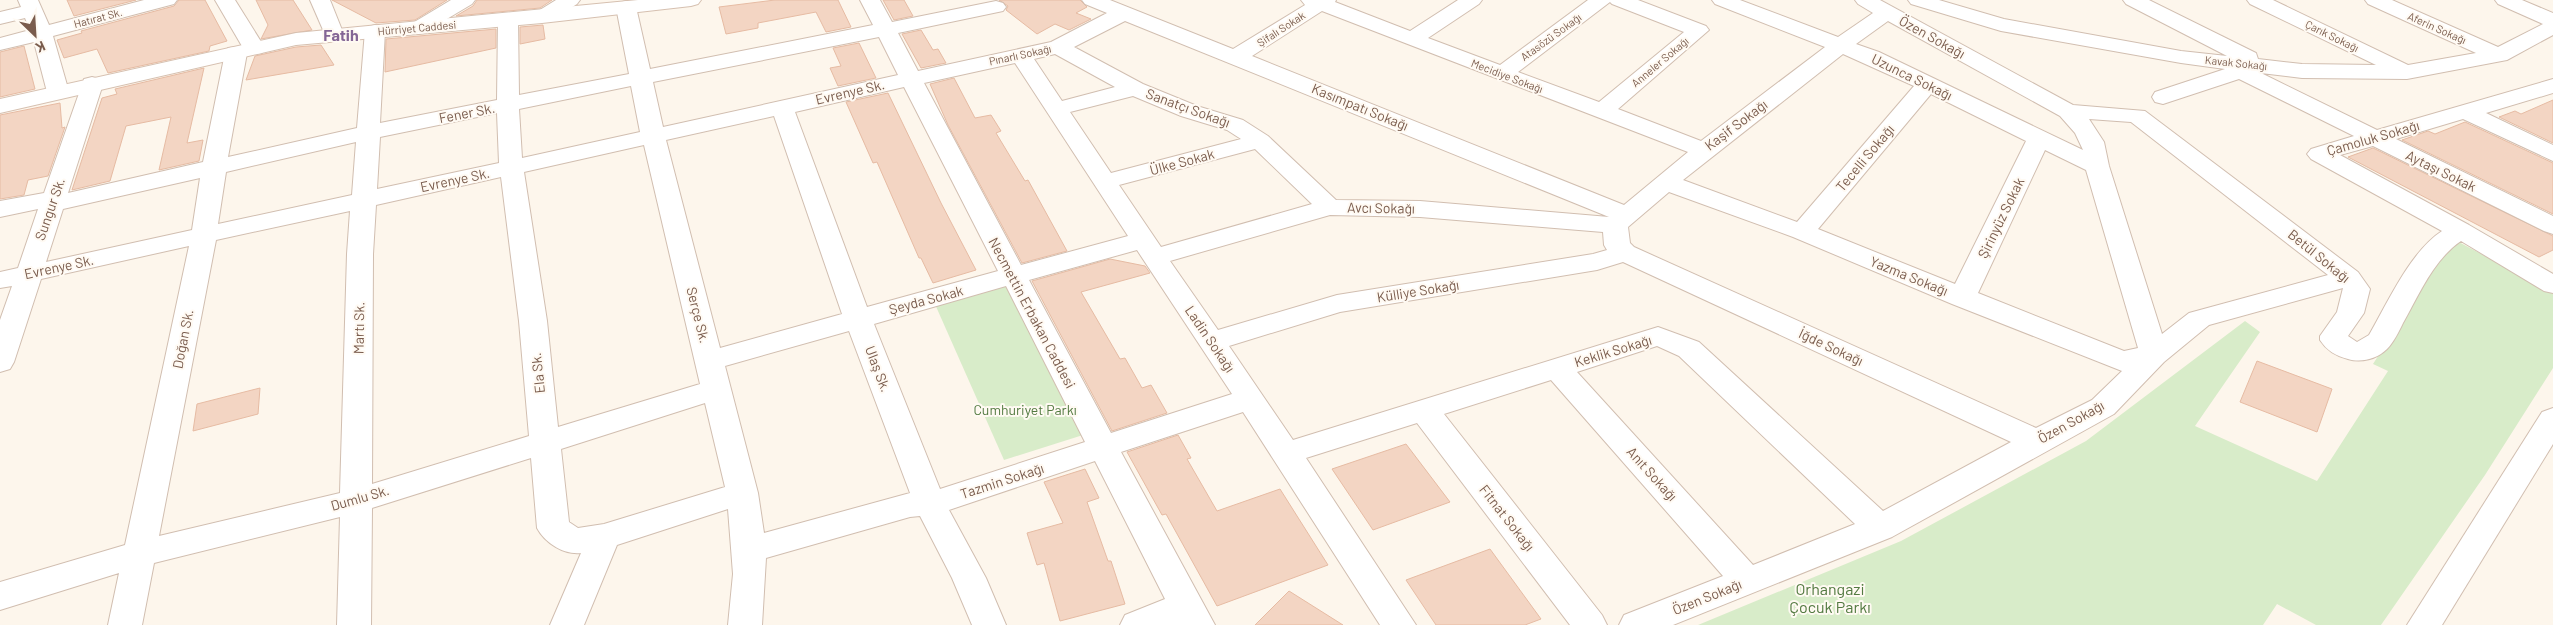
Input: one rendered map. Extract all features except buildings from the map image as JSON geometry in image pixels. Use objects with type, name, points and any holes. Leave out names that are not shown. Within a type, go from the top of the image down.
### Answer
[{"type":"street","name":"Hatırat Sk.","points":[[0,44],[167,0]]},
{"type":"street","points":[[225,0],[245,50]]},
{"type":"street","points":[[418,28],[465,0]]},
{"type":"street","points":[[542,17],[570,0]]},
{"type":"street","name":"Hürriyet Caddesi","points":[[0,106],[296,39],[542,17],[691,0]]},
{"type":"street","name":"Necmettin Erbakan Caddesi","points":[[870,0],[1192,615]]},
{"type":"street","name":"Kasımpatı Sokağı","points":[[1092,0],[1236,57],[1621,220]]},
{"type":"street","points":[[1412,40],[1472,0]]},
{"type":"street","name":"Atasözü Sokağı","points":[[1501,74],[1601,0]]},
{"type":"street","name":"Anneler Sokağı","points":[[1602,111],[1699,30],[1619,0]]},
{"type":"street","name":"Uzunca Sokağı","points":[[1722,0],[1754,5],[1928,84],[2097,166]]},
{"type":"street","name":"Kavak Sokağı","points":[[1918,0],[2001,24],[2231,66],[2302,71],[2407,72],[2499,55],[2553,27]]},
{"type":"street","points":[[2133,0],[2266,67]]},
{"type":"street","name":"Çarık Sokağı","points":[[2257,0],[2407,72]]},
{"type":"street","name":"Aferin Sokağı","points":[[2375,0],[2499,55]]},
{"type":"street","points":[[2505,0],[2553,20]]},
{"type":"street","name":"Mecidiye Sokağı","points":[[1319,1],[1412,40],[1703,150]]},
{"type":"street","name":"Şifalı Sokak","points":[[1236,57],[1319,1]]},
{"type":"street","points":[[329,3],[334,35]]},
{"type":"street","points":[[0,18],[30,5],[42,33],[58,92]]},
{"type":"street","name":"Kaşif Sokağı","points":[[1621,220],[1703,150],[1840,45],[1876,6]]},
{"type":"street","name":"Özen Sokağı","points":[[1636,625],[1880,528],[2037,441],[2104,407],[2154,355],[2097,166],[2096,152],[2087,130],[2068,110],[1876,6]]},
{"type":"street","name":"Serçe Sk.","points":[[626,7],[653,136],[742,493],[751,548],[750,591],[744,625]]},
{"type":"street","name":"Fener Sk.","points":[[0,209],[53,201],[214,168],[369,132],[508,106],[883,28],[996,7]]},
{"type":"street","name":"Pınarlı Sokağı","points":[[910,79],[1058,46],[1124,13]]},
{"type":"street","name":"Ela Sk.","points":[[508,20],[508,144],[533,321],[553,528],[573,541],[604,537],[742,493]]},
{"type":"street","name":"Martı Sk.","points":[[354,625],[360,254],[375,31]]},
{"type":"street","name":"Sanatçı Sokağı","points":[[1058,46],[1135,89],[1189,111],[1235,125],[1260,141],[1329,207]]},
{"type":"street","name":"Doğan Sk.","points":[[125,625],[204,235],[214,168],[245,50]]},
{"type":"street","name":"Ladin Sokağı","points":[[1021,55],[1148,249],[1287,453],[1399,625]]},
{"type":"street","points":[[2163,97],[2231,66]]},
{"type":"street","name":"Aytaşı Sokak","points":[[2231,66],[2553,226]]},
{"type":"street","name":"Evrenye Sk.","points":[[0,280],[910,79]]},
{"type":"street","name":"Sungur Sk.","points":[[0,362],[92,84]]},
{"type":"street","name":"Tecelli Sokağı","points":[[1802,232],[1928,84]]},
{"type":"street","name":"Çamoluk Sokağı","points":[[2460,230],[2318,154],[2371,137],[2466,112],[2553,86]]},
{"type":"street","points":[[1056,109],[1135,89]]},
{"type":"street","name":"Ulaş Sk.","points":[[782,108],[858,318],[930,504],[969,578],[989,625]]},
{"type":"street","name":"Betül Sokağı","points":[[2068,110],[2137,116],[2349,278],[2357,289],[2355,300],[2350,313],[2337,329],[2334,340],[2344,348],[2360,352],[2368,350],[2379,341],[2425,262],[2442,242],[2460,230]]},
{"type":"street","points":[[2466,112],[2553,154]]},
{"type":"street","name":"Şirinyüz Sokak","points":[[1962,298],[2039,138]]},
{"type":"street","name":"Ülke Sokak","points":[[1104,182],[1260,141]]},
{"type":"street","name":"Yazma Sokağı","points":[[1664,182],[1802,232],[2122,361],[2154,355]]},
{"type":"street","name":"Avcı Sokağı","points":[[1148,249],[1329,207],[1420,209],[1621,220]]},
{"type":"street","points":[[1621,220],[1617,245],[1625,253]]},
{"type":"street","points":[[2460,230],[2553,285]]},
{"type":"street","name":"Şeyda Sokak","points":[[710,360],[1013,276],[1148,249]]},
{"type":"street","name":"Külliye Sokağı","points":[[1213,342],[1337,304],[1597,262],[1625,253]]},
{"type":"street","name":"İğde Sokağı","points":[[1625,253],[2037,441]]},
{"type":"street","points":[[2154,355],[2198,318],[2349,278]]},
{"type":"street","name":"Keklik Sokağı","points":[[1287,453],[1658,336],[1689,348],[1880,528]]},
{"type":"street","name":"Anıt Sokağı","points":[[1557,368],[1747,581]]},
{"type":"street","name":"Dumlu Sk.","points":[[0,596],[139,554],[356,501],[717,389]]},
{"type":"street","name":"Tazmin Sokağı","points":[[751,548],[910,505],[930,504],[1250,399]]},
{"type":"street","name":"Fitnat Sokağı","points":[[1424,410],[1590,625]]},
{"type":"street","points":[[2424,625],[2517,473],[2553,419]]},
{"type":"street","points":[[567,625],[604,537]]},
{"type":"street","points":[[1137,625],[1192,615]]},
{"type":"green space","name":"Orhangazi Çocuk Parkı","points":[[2453,239],[2553,292],[2553,368],[2485,475],[2381,625],[2316,625],[2277,604],[2263,625],[1698,625],[1901,541],[2086,441],[2245,321],[2260,332],[2195,426],[2317,481],[2388,371],[2373,364]]},
{"type":"green space","name":"Cumhuriyet Parkı","points":[[1005,283],[1083,435],[1004,460],[934,302]]},
{"type":"district","name":"Fatih","points":[[341,35]]}]
